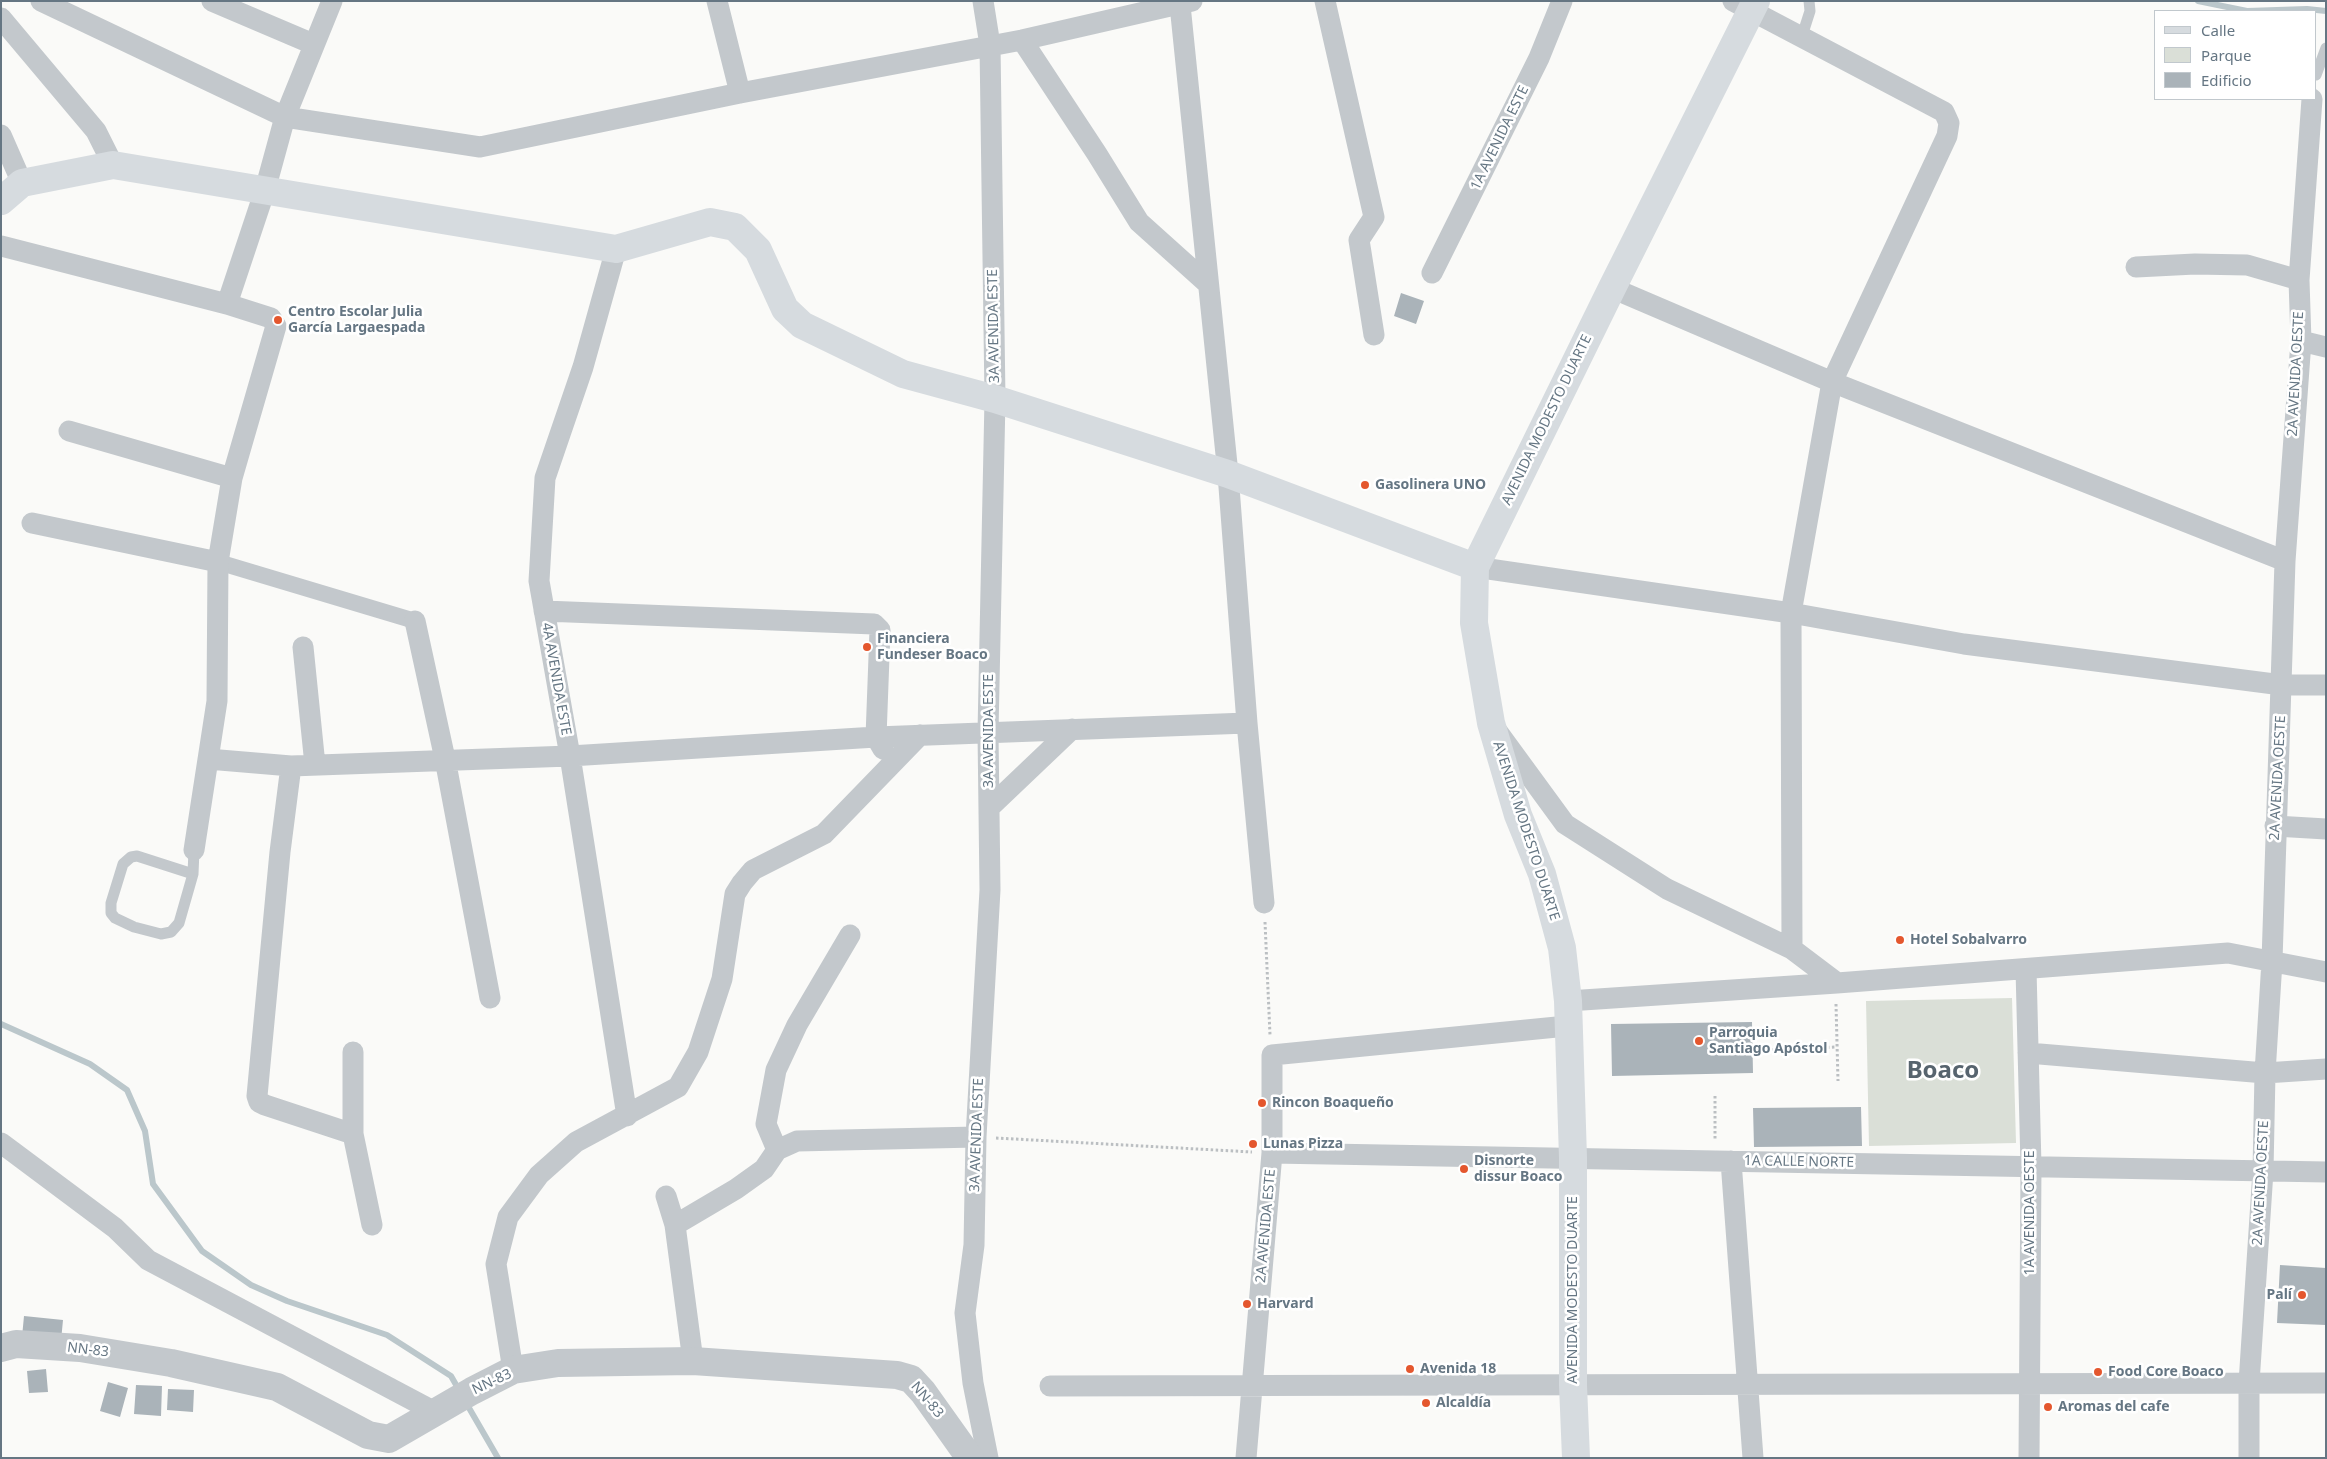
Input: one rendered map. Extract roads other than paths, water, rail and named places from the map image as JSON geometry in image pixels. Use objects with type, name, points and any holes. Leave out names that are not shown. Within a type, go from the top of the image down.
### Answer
[{"type":"main road","name":"AVENIDA MODESTO DUARTE","points":[[1576,1458],[1573,1158],[1568,1014],[1562,948],[1542,874],[1518,815],[1491,723],[1474,623],[1475,567],[1612,288],[1747,4]]},
{"type":"main road","points":[[1,201],[22,183],[113,165],[616,249],[710,222],[734,227],[758,250],[784,308],[802,325],[903,374],[995,399],[1228,474],[1475,567]]},
{"type":"street","points":[[41,1],[285,117],[480,146],[740,93],[1022,40],[1186,3],[1208,284],[1228,474],[1247,723],[1264,904]]},
{"type":"street","points":[[212,1],[313,44]]},
{"type":"street","points":[[227,304],[265,190],[285,117],[332,1]]},
{"type":"street","points":[[717,1],[740,93]]},
{"type":"street","name":"3A AVENIDA ESTE","points":[[983,1],[990,45],[995,399],[988,732],[990,890],[976,1137],[974,1245],[965,1313],[974,1384],[988,1458]]},
{"type":"street","points":[[1325,1],[1374,217],[1359,240],[1374,335]]},
{"type":"street","name":"1A AVENIDA ESTE","points":[[1432,273],[1539,58],[1562,1]]},
{"type":"street","points":[[1747,4],[1802,36],[1944,112],[1949,123],[1947,136],[1832,382],[1791,613],[1792,949]]},
{"type":"street","points":[[1,18],[96,131],[113,165]]},
{"type":"street","points":[[1022,40],[1139,222],[1208,284]]},
{"type":"street","name":"2A AVENIDA OESTE","points":[[2249,1458],[2249,1383],[2263,1171],[2264,1073],[2272,961],[2285,561],[2300,340],[2299,280],[2312,100]]},
{"type":"street","points":[[1,135],[22,183]]},
{"type":"street","points":[[1,246],[227,304],[271,318],[276,326],[232,478],[218,562],[218,701],[194,850]]},
{"type":"street","name":"4A AVENIDA ESTE","points":[[616,249],[582,367],[545,478],[539,581],[570,756],[626,1116]]},
{"type":"street","points":[[2136,267],[2196,264],[2247,265],[2299,280]]},
{"type":"street","points":[[1612,288],[1832,382],[2285,561]]},
{"type":"street","points":[[2300,340],[2326,347]]},
{"type":"street","points":[[69,431],[232,478]]},
{"type":"street","points":[[32,522],[218,562],[415,621],[445,759],[490,998]]},
{"type":"street","points":[[1475,567],[1791,613],[1964,644],[2282,684],[2326,685]]},
{"type":"street","points":[[544,611],[874,624],[880,630],[876,737],[892,764]]},
{"type":"street","points":[[303,647],[315,765]]},
{"type":"street","points":[[208,759],[291,766],[570,756],[920,735],[1247,723]]},
{"type":"street","points":[[1491,723],[1565,824],[1667,889],[1792,949],[1836,983]]},
{"type":"street","points":[[989,808],[1072,729]]},
{"type":"street","points":[[513,1370],[496,1264],[508,1216],[539,1175],[576,1142],[678,1087],[698,1052],[722,979],[735,894],[742,883],[753,870],[824,834],[920,735]]},
{"type":"street","points":[[291,766],[280,852],[257,1096],[259,1102],[265,1105],[353,1134]]},
{"type":"street","points":[[2275,826],[2326,829]]},
{"type":"street","points":[[777,1150],[766,1124],[776,1070],[797,1025],[850,936]]},
{"type":"street","points":[[1568,1014],[1836,983],[2228,953],[2326,972]]},
{"type":"street","name":"1A AVENIDA OESTE","points":[[2026,969],[2031,1166],[2029,1458]]},
{"type":"street","name":"2A AVENIDA ESTE","points":[[1246,1458],[1272,1153],[1271,1046],[1568,1014]]},
{"type":"street","points":[[353,1052],[353,1134],[372,1225]]},
{"type":"street","points":[[2028,1053],[2264,1073],[2326,1069]]},
{"type":"street","points":[[675,1225],[750,1179],[764,1168],[777,1150],[797,1141],[976,1137]]},
{"type":"street","points":[[1,1143],[115,1228],[148,1260],[440,1409]]},
{"type":"street","name":"1A CALLE NORTE","points":[[1272,1153],[2326,1172]]},
{"type":"street","points":[[1723,1161],[1753,1458]]},
{"type":"street","points":[[666,1196],[675,1225],[693,1361]]},
{"type":"street","name":"NN-83","points":[[1,1348],[16,1344],[80,1348],[171,1363],[267,1384],[277,1387],[368,1435],[389,1439],[472,1391],[513,1370],[558,1363],[693,1361],[897,1375],[911,1379],[923,1392],[970,1458]]},
{"type":"street","points":[[1050,1386],[2326,1383]]},
{"type":"lane","points":[[1802,36],[1810,11],[1809,1]]},
{"type":"lane","points":[[2317,72],[2326,48]]},
{"type":"lane","points":[[193,874],[137,856],[131,857],[124,864],[111,902],[111,913],[115,918],[134,927],[161,934],[171,932],[179,923],[193,874],[194,850]]},
{"type":"waterway","points":[[2198,1],[2242,10]]},
{"type":"waterway","points":[[2277,10],[2316,10]]},
{"type":"waterway","points":[[2317,10],[2326,11]]},
{"type":"waterway","points":[[1,1024],[90,1064],[127,1090],[145,1131],[153,1184],[202,1251],[251,1285],[287,1301],[387,1335],[451,1376],[459,1390]]},
{"type":"waterway","points":[[465,1401],[498,1458]]},
{"type":"place","name":"Centro Escolar Julia García Largaespada","points":[[278,320]]},
{"type":"place","name":"Gasolinera UNO","points":[[1365,485]]},
{"type":"place","name":"Financiera Fundeser Boaco","points":[[867,647]]},
{"type":"place","name":"Hotel Sobalvarro","points":[[1900,940]]},
{"type":"place","name":"Parroquia Santiago Apóstol","points":[[1699,1041]]},
{"type":"place","name":"Rincon Boaqueño","points":[[1262,1103]]},
{"type":"place","name":"Lunas Pizza","points":[[1253,1144]]},
{"type":"place","name":"Disnorte dissur Boaco","points":[[1464,1169]]},
{"type":"place","name":"Palí","points":[[2302,1295]]},
{"type":"place","name":"Harvard","points":[[1247,1304]]},
{"type":"place","name":"Avenida 18","points":[[1410,1369]]},
{"type":"place","name":"Food Core Boaco","points":[[2098,1372]]},
{"type":"place","name":"Alcaldía","points":[[1426,1403]]},
{"type":"place","name":"Aromas del cafe","points":[[2048,1407]]},
{"type":"district","name":"Boaco","points":[[1943,1071]]}]
